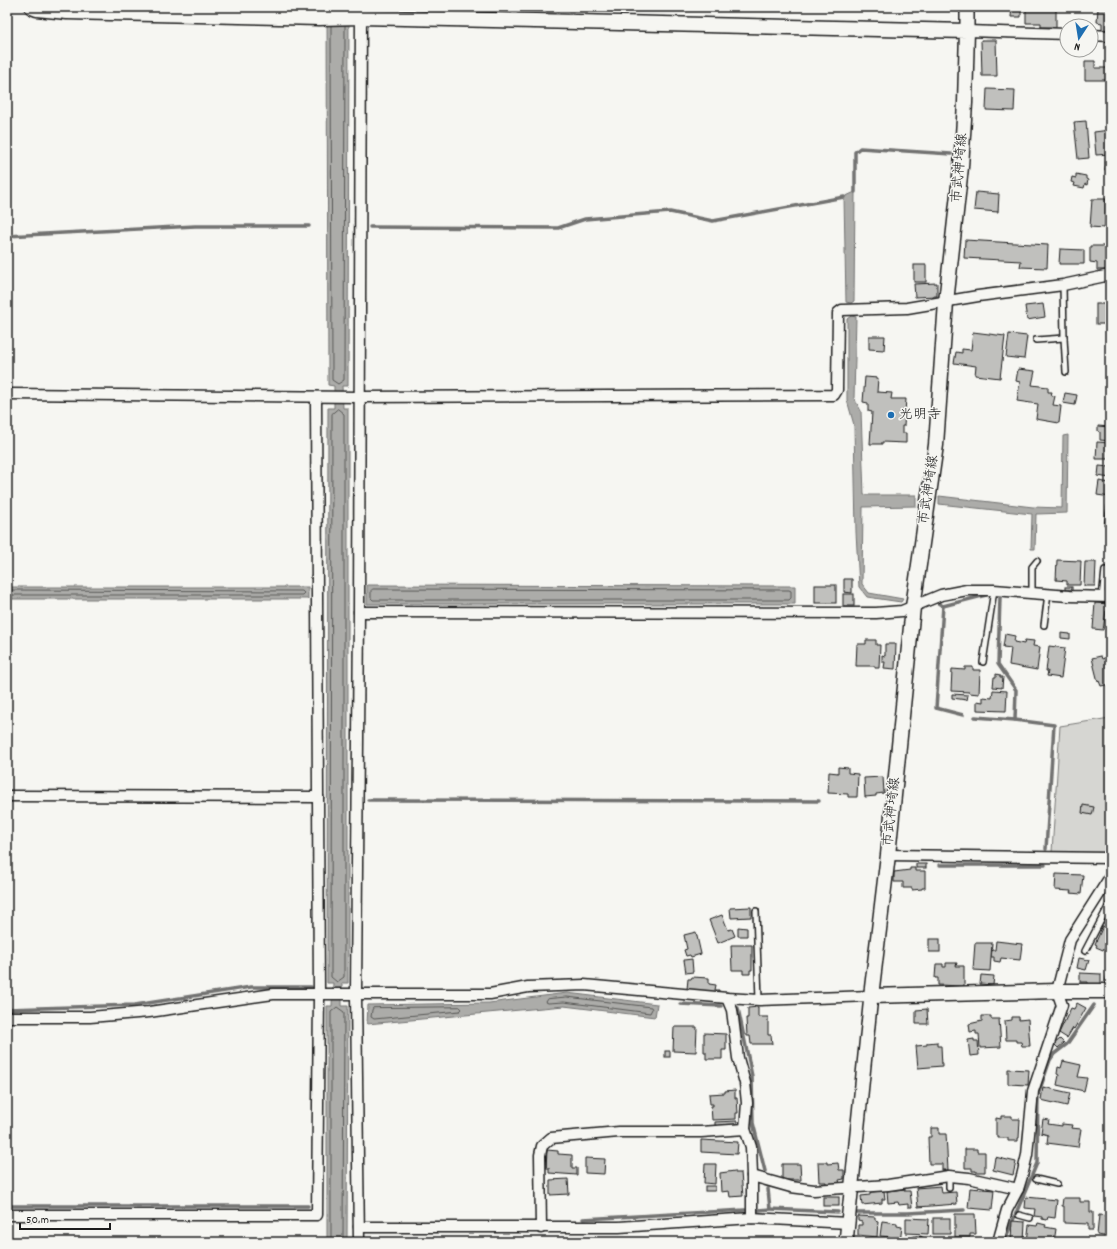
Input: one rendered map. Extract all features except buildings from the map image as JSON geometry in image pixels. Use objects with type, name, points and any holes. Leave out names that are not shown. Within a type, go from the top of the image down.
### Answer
[{"type":"main road","points":[[32,7],[67,12],[319,18],[359,14],[967,31]]},
{"type":"main road","name":"市武神埼線","points":[[871,996],[888,855],[913,607],[936,445],[946,302],[961,167],[967,31]]},
{"type":"main road","points":[[871,996],[1110,991]]},
{"type":"street","points":[[967,7],[967,31],[1059,34]]},
{"type":"street","points":[[359,14],[360,397],[356,995],[359,1242]]},
{"type":"street","points":[[1099,35],[1110,36]]},
{"type":"street","points":[[7,394],[332,397],[834,395],[837,390],[838,313],[842,310],[907,308],[978,296],[1063,285],[1110,275]]},
{"type":"street","points":[[7,1215],[317,1215],[319,995],[316,396]]},
{"type":"street","points":[[359,612],[876,612],[902,611],[941,595],[967,590],[994,590],[1106,597]]},
{"type":"street","points":[[7,796],[318,797]]},
{"type":"street","points":[[888,855],[1110,858]]},
{"type":"street","points":[[998,1242],[1007,1210],[1018,1189],[1027,1155],[1033,1090],[1062,1005],[1057,991],[1070,940],[1110,877]]},
{"type":"street","points":[[7,1017],[98,1016],[148,1012],[273,994],[490,994],[528,987],[584,985],[760,1000],[871,996],[848,1223],[848,1242]]},
{"type":"street","points":[[727,998],[732,1010],[738,1058],[745,1083],[747,1103],[745,1129],[751,1148],[752,1218]]},
{"type":"street","points":[[541,1228],[540,1155],[542,1146],[551,1138],[619,1132],[701,1132],[745,1129]]},
{"type":"street","points":[[752,1176],[791,1188],[814,1190],[888,1185],[950,1176],[969,1178],[1018,1189]]},
{"type":"street","points":[[359,1227],[619,1227],[752,1218],[848,1223]]},
{"type":"lane","points":[[1063,285],[1066,372]]},
{"type":"lane","points":[[1036,340],[1064,338]]},
{"type":"lane","points":[[1032,593],[1032,567],[1037,561]]},
{"type":"lane","points":[[1105,570],[1106,597]]},
{"type":"lane","points":[[983,662],[994,590]]},
{"type":"lane","points":[[1044,625],[1048,594]]},
{"type":"lane","points":[[1085,951],[1110,902]]},
{"type":"lane","points":[[756,911],[760,1000]]},
{"type":"lane","points":[[949,1188],[950,1176]]},
{"type":"lane","points":[[1036,1179],[1057,1184]]},
{"type":"lane","points":[[1020,1215],[1030,1218]]},
{"type":"shaded area","points":[[1110,718],[1110,843],[1104,853],[1052,852],[1060,726]]},
{"type":"water","points":[[327,7],[349,7],[348,386],[342,386],[343,408],[348,408],[348,983],[342,983],[342,1006],[348,1006],[347,1242],[327,1242],[327,1006],[332,1006],[333,983],[327,983],[328,408],[334,408],[334,386],[328,385]]},
{"type":"water","points":[[855,192],[854,301],[851,303],[846,302],[844,197]]},
{"type":"water","points":[[851,316],[856,317],[854,398],[861,411],[864,495],[916,495],[916,506],[863,507],[862,584],[869,593],[903,599],[901,602],[867,597],[859,587],[856,532],[854,425],[847,400],[847,319]]},
{"type":"water","points":[[1068,435],[1067,513],[1036,514],[1035,549],[1031,549],[1032,514],[939,504],[939,496],[1033,507],[1062,508],[1063,436]]},
{"type":"water","points":[[367,585],[795,586],[795,604],[367,604]]},
{"type":"water","points":[[7,587],[308,587],[308,599],[7,599]]},
{"type":"water","points":[[567,993],[657,1004],[655,1017],[564,1006],[367,1024],[368,1005],[489,1003]]},
{"type":"waterway","points":[[855,192],[855,152],[860,148],[951,154]]},
{"type":"waterway","points":[[370,227],[558,228],[585,219],[670,212],[713,221],[844,197]]},
{"type":"waterway","points":[[7,236],[195,226],[309,226]]},
{"type":"waterway","points":[[943,606],[986,595]]},
{"type":"waterway","points":[[1000,597],[998,664],[1016,690],[1015,720]]},
{"type":"waterway","points":[[938,603],[943,606],[936,708],[963,715]]},
{"type":"waterway","points":[[975,717],[1054,725],[1046,849]]},
{"type":"waterway","points":[[368,800],[819,801]]},
{"type":"waterway","points":[[940,865],[1045,865]]},
{"type":"waterway","points":[[1106,984],[1110,965]]},
{"type":"waterway","points":[[7,1009],[135,1005],[251,987],[311,987]]},
{"type":"waterway","points":[[680,1004],[721,1006]]},
{"type":"waterway","points":[[1004,1242],[1037,1163],[1038,1095],[1050,1060],[1054,1054],[1067,1044],[1094,1005]]},
{"type":"waterway","points":[[738,1008],[752,1076],[753,1123],[765,1171]]},
{"type":"waterway","points":[[768,1189],[770,1209],[838,1212]]},
{"type":"waterway","points":[[7,1206],[308,1206]]},
{"type":"waterway","points":[[759,1210],[770,1209]]},
{"type":"waterway","points":[[583,1219],[745,1210]]},
{"type":"waterway","points":[[857,1213],[908,1213],[964,1210]]},
{"type":"place","name":"光明寺","points":[[891,415]]}]
